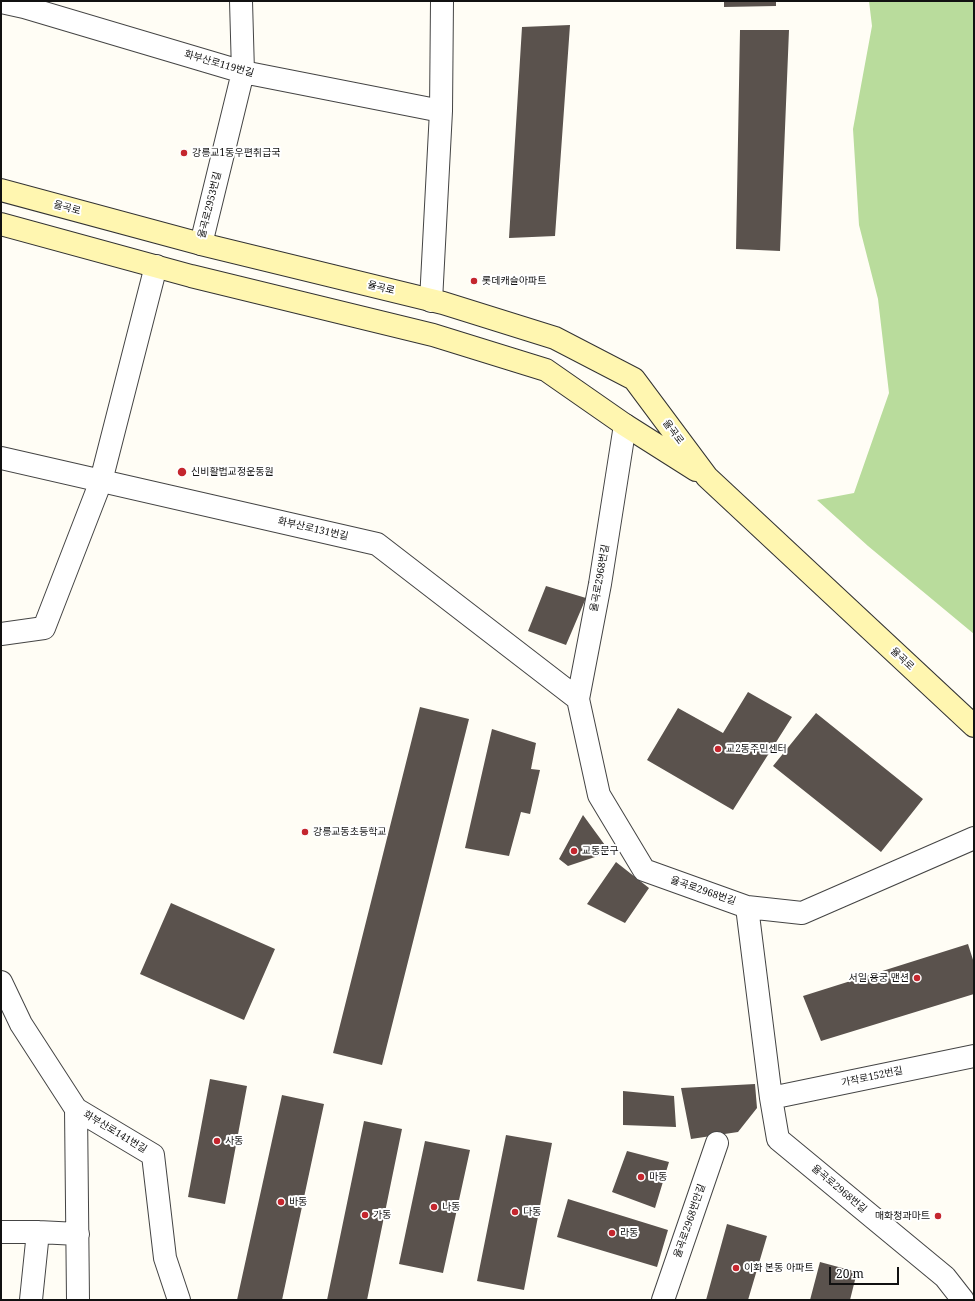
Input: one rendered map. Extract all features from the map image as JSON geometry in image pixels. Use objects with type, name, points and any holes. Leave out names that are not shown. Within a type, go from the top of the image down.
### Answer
[{"type":"street","name":"율곡로2953번길","points":[[201,244],[242,72],[242,1]]},
{"type":"street","points":[[421,332],[431,301],[441,111],[442,1]]},
{"type":"street","name":"화부산로119번길","points":[[1,2],[24,4],[242,72],[441,111]]},
{"type":"street","name":"율곡로","points":[[1,190],[201,244],[431,301],[555,338],[634,379],[707,477],[974,726]]},
{"type":"street","name":"율곡로","points":[[1,224],[156,266],[421,332],[546,370],[625,425],[707,477]]},
{"type":"street","points":[[1,634],[44,628],[101,481],[156,266]]},
{"type":"street","name":"율곡로2968번길","points":[[625,425],[600,584],[578,699],[599,796],[644,870],[748,907],[771,1098],[778,1139],[945,1276],[963,1300]]},
{"type":"street","name":"화부산로131번길","points":[[1,458],[377,544],[578,699]]},
{"type":"street","points":[[748,907],[802,913],[974,838]]},
{"type":"street","name":"화부산로141번길","points":[[1,982],[21,1024],[76,1108],[153,1155],[165,1258],[179,1300]]},
{"type":"street","name":"가작로152번길","points":[[771,1098],[974,1056]]},
{"type":"street","points":[[76,1108],[78,1300]]},
{"type":"street","name":"율곡로2968번안길","points":[[663,1300],[717,1143]]},
{"type":"street","points":[[1,1232],[78,1234]]},
{"type":"street","points":[[31,1300],[38,1232]]},
{"type":"green space","points":[[869,1],[974,1],[974,634],[868,546],[817,500],[854,493],[889,393],[878,299],[859,225],[853,129],[872,26]]},
{"type":"building","points":[[724,1],[776,1],[776,6],[724,7]]},
{"type":"building","points":[[570,25],[555,236],[509,238],[522,27]]},
{"type":"building","points":[[740,30],[789,30],[780,251],[736,249]]},
{"type":"building","points":[[546,586],[586,598],[566,645],[528,631]]},
{"type":"building","points":[[748,692],[792,717],[733,810],[647,760],[678,708],[723,733]]},
{"type":"building","points":[[420,707],[469,719],[382,1065],[333,1053]]},
{"type":"building","points":[[816,713],[923,799],[881,852],[773,766]]},
{"type":"building","points":[[492,729],[536,743],[531,769],[540,770],[530,814],[521,812],[509,856],[465,848]]},
{"type":"building","points":[[583,815],[610,852],[568,866],[559,859]]},
{"type":"building","points":[[616,862],[649,888],[625,923],[587,904]]},
{"type":"building","points":[[171,903],[275,949],[244,1020],[140,974]]},
{"type":"building","name":"서일 용궁 맨션","points":[[968,944],[974,963],[974,994],[821,1041],[803,996]]},
{"type":"building","name":"사동","points":[[210,1079],[247,1086],[225,1204],[188,1197]]},
{"type":"building","points":[[755,1084],[757,1108],[738,1132],[691,1139],[681,1088]]},
{"type":"building","points":[[623,1091],[674,1096],[676,1127],[623,1125]]},
{"type":"building","name":"바동","points":[[282,1095],[324,1104],[282,1300],[237,1300]]},
{"type":"building","name":"가동","points":[[364,1121],[402,1129],[367,1300],[327,1300]]},
{"type":"building","name":"다동","points":[[506,1135],[552,1143],[524,1290],[477,1281]]},
{"type":"building","name":"나동","points":[[425,1141],[470,1150],[443,1273],[399,1264]]},
{"type":"building","name":"마동","points":[[627,1151],[669,1162],[655,1208],[612,1192]]},
{"type":"building","name":"라동","points":[[568,1199],[668,1230],[657,1267],[557,1237]]},
{"type":"building","name":"이화 본동 아파트","points":[[727,1224],[767,1236],[748,1300],[706,1300]]},
{"type":"building","points":[[820,1262],[857,1272],[850,1300],[810,1300]]},
{"type":"place","name":"강릉교1동우편취급국","points":[[184,153]]},
{"type":"place","name":"롯데캐슬아파트","points":[[474,281]]},
{"type":"place","name":"신비활법교정운동원","points":[[182,472]]},
{"type":"place","name":"교2동주민센터","points":[[718,749]]},
{"type":"place","name":"강릉교동초등학교","points":[[305,832]]},
{"type":"place","name":"교동문구","points":[[574,851]]},
{"type":"place","name":"서일 용궁 맨션","points":[[917,978]]},
{"type":"place","name":"사동","points":[[217,1141]]},
{"type":"place","name":"마동","points":[[641,1177]]},
{"type":"place","name":"바동","points":[[281,1202]]},
{"type":"place","name":"나동","points":[[434,1207]]},
{"type":"place","name":"다동","points":[[515,1212]]},
{"type":"place","name":"가동","points":[[365,1215]]},
{"type":"place","name":"매화청과마트","points":[[938,1216]]},
{"type":"place","name":"라동","points":[[612,1233]]},
{"type":"place","name":"이화 본동 아파트","points":[[736,1268]]}]
